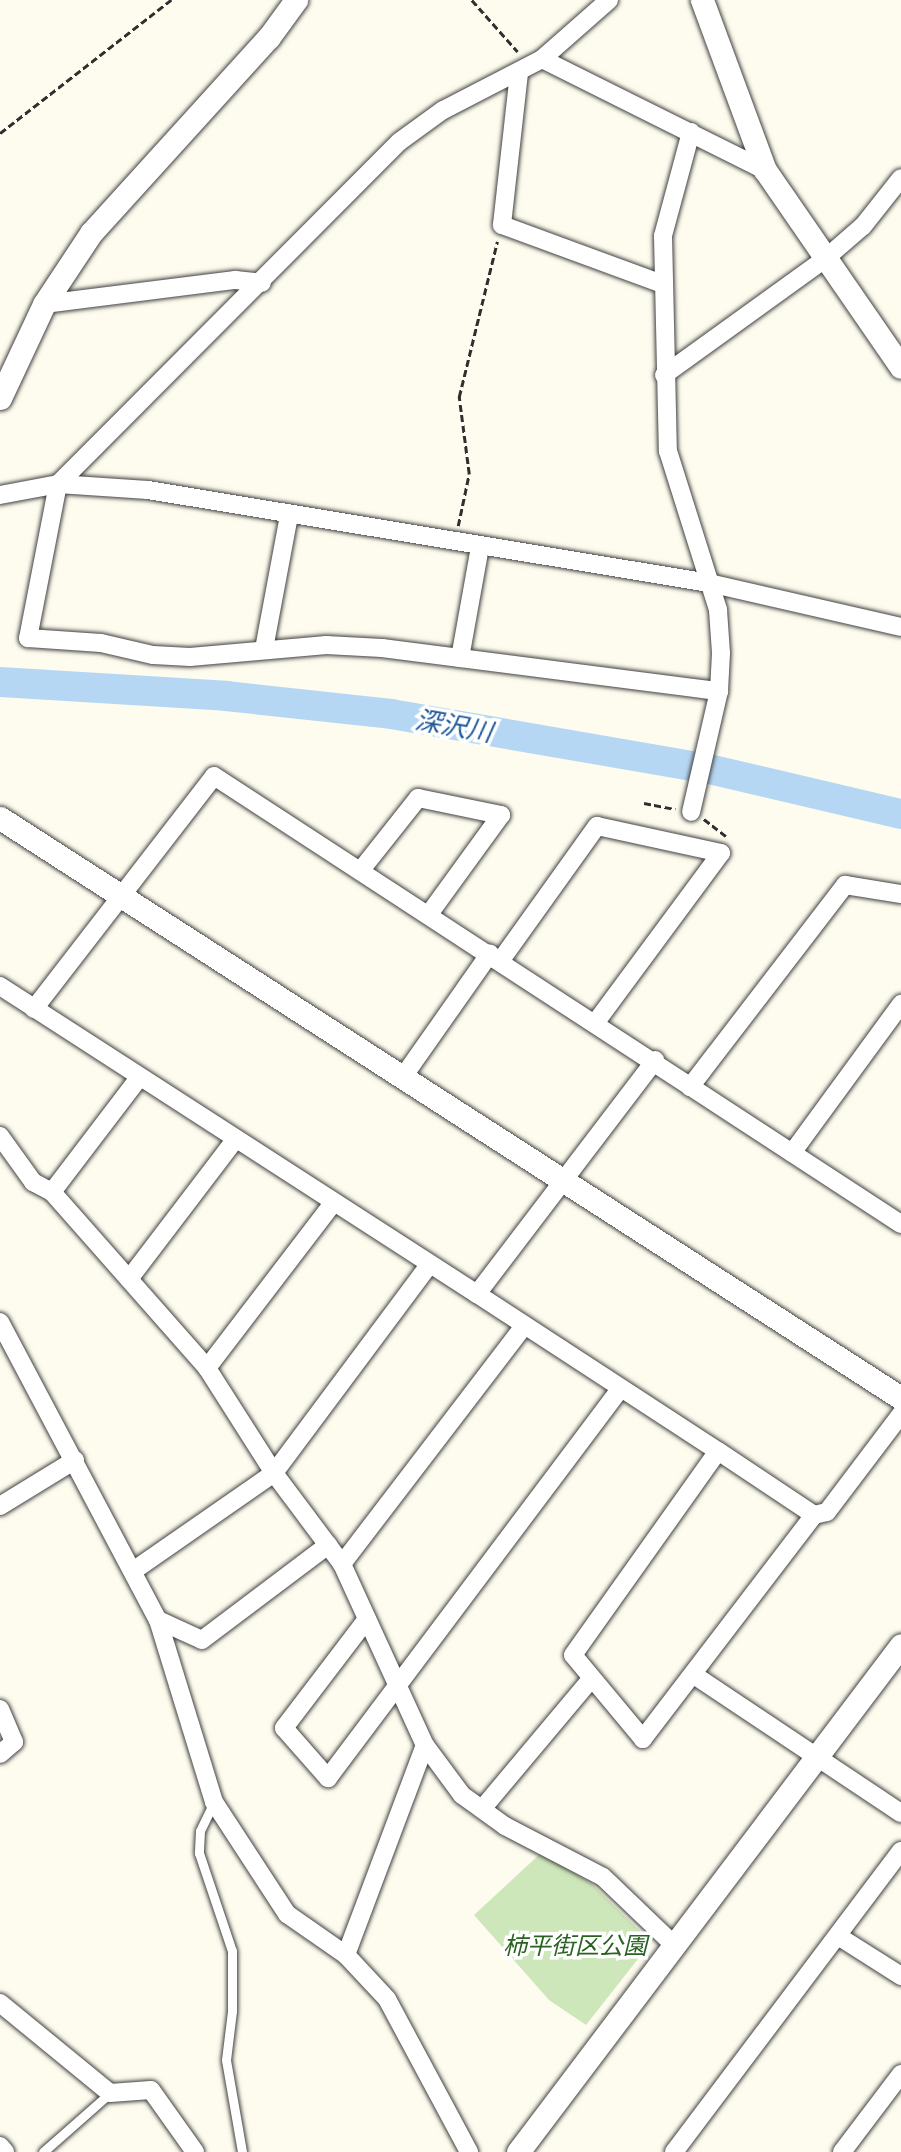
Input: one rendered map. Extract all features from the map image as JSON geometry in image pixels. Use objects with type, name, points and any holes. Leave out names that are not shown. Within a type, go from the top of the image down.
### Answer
[{"type":"street","points":[[0,398],[44,304],[91,233],[269,37],[296,0]]},
{"type":"street","points":[[609,0],[531,65],[443,110],[399,142],[262,283],[58,484],[28,639],[102,643],[153,655],[190,657],[326,645],[460,658],[719,691]]},
{"type":"street","points":[[702,0],[765,170],[901,367]]},
{"type":"street","points":[[531,65],[691,132],[765,170]]},
{"type":"street","points":[[531,65],[502,225],[663,284]]},
{"type":"street","points":[[691,132],[663,236],[664,375],[668,451],[718,610],[719,691],[691,812]]},
{"type":"street","points":[[664,375],[826,258],[863,226],[901,178]]},
{"type":"street","points":[[44,304],[235,280],[262,283]]},
{"type":"street","points":[[0,495],[58,484],[148,490],[709,583],[901,627]]},
{"type":"street","points":[[264,649],[289,514]]},
{"type":"street","points":[[460,658],[480,547]]},
{"type":"street","points":[[34,1009],[214,776],[655,1060],[690,1087],[792,1153],[898,1215]]},
{"type":"street","points":[[361,870],[418,798],[501,815],[429,914]]},
{"type":"street","points":[[0,818],[901,1398]]},
{"type":"street","points":[[402,1077],[597,826],[721,853],[596,1022]]},
{"type":"street","points":[[690,1087],[845,885],[901,894]]},
{"type":"street","points":[[0,986],[234,1141],[477,1294],[814,1515]]},
{"type":"street","points":[[792,1153],[901,1004]]},
{"type":"street","points":[[477,1294],[655,1060]]},
{"type":"street","points":[[52,1192],[139,1078]]},
{"type":"street","points":[[0,1136],[33,1182],[52,1192],[207,1368],[274,1473],[342,1564],[425,1745],[462,1795],[603,1877],[674,1945]]},
{"type":"street","points":[[129,1279],[234,1141]]},
{"type":"street","points":[[207,1368],[333,1203]]},
{"type":"street","points":[[133,1571],[274,1473],[429,1265]]},
{"type":"street","points":[[0,1322],[158,1619],[214,1802],[287,1914],[346,1955],[387,1999],[469,2152]]},
{"type":"street","points":[[342,1564],[524,1326]]},
{"type":"street","points":[[367,1619],[284,1727],[328,1778],[620,1388]]},
{"type":"street","points":[[718,1451],[573,1655],[643,1739],[814,1515],[827,1512],[901,1414]]},
{"type":"street","points":[[0,1506],[75,1460]]},
{"type":"street","points":[[158,1619],[202,1640],[328,1545]]},
{"type":"street","points":[[518,2152],[901,1645]]},
{"type":"street","points":[[694,1675],[901,1813]]},
{"type":"street","points":[[482,1809],[591,1679]]},
{"type":"street","points":[[0,1709],[14,1742],[0,1754]]},
{"type":"street","points":[[346,1955],[425,1745]]},
{"type":"street","points":[[674,2152],[901,1851]]},
{"type":"street","points":[[838,1936],[901,1976]]},
{"type":"street","points":[[0,2003],[110,2093],[151,2090],[195,2152]]},
{"type":"street","points":[[842,2152],[901,2074]]},
{"type":"street","points":[[0,2146],[5,2152]]},
{"type":"lane","points":[[214,1802],[200,1830],[199,1853],[232,1951],[232,2011],[226,2060],[242,2152]]},
{"type":"lane","points":[[43,2152],[110,2093]]},
{"type":"path","points":[[0,133],[171,0]]},
{"type":"path","points":[[472,0],[504,39],[531,65]]},
{"type":"path","points":[[455,543],[469,474],[458,397],[502,225]]},
{"type":"green space","name":"柿平街区公園","points":[[541,1853],[592,1884],[644,1935],[645,1950],[586,2025],[549,2000],[474,1915]]},
{"type":"waterway","name":"深沢川","points":[[0,682],[226,696],[391,714],[709,769],[901,814]]}]
